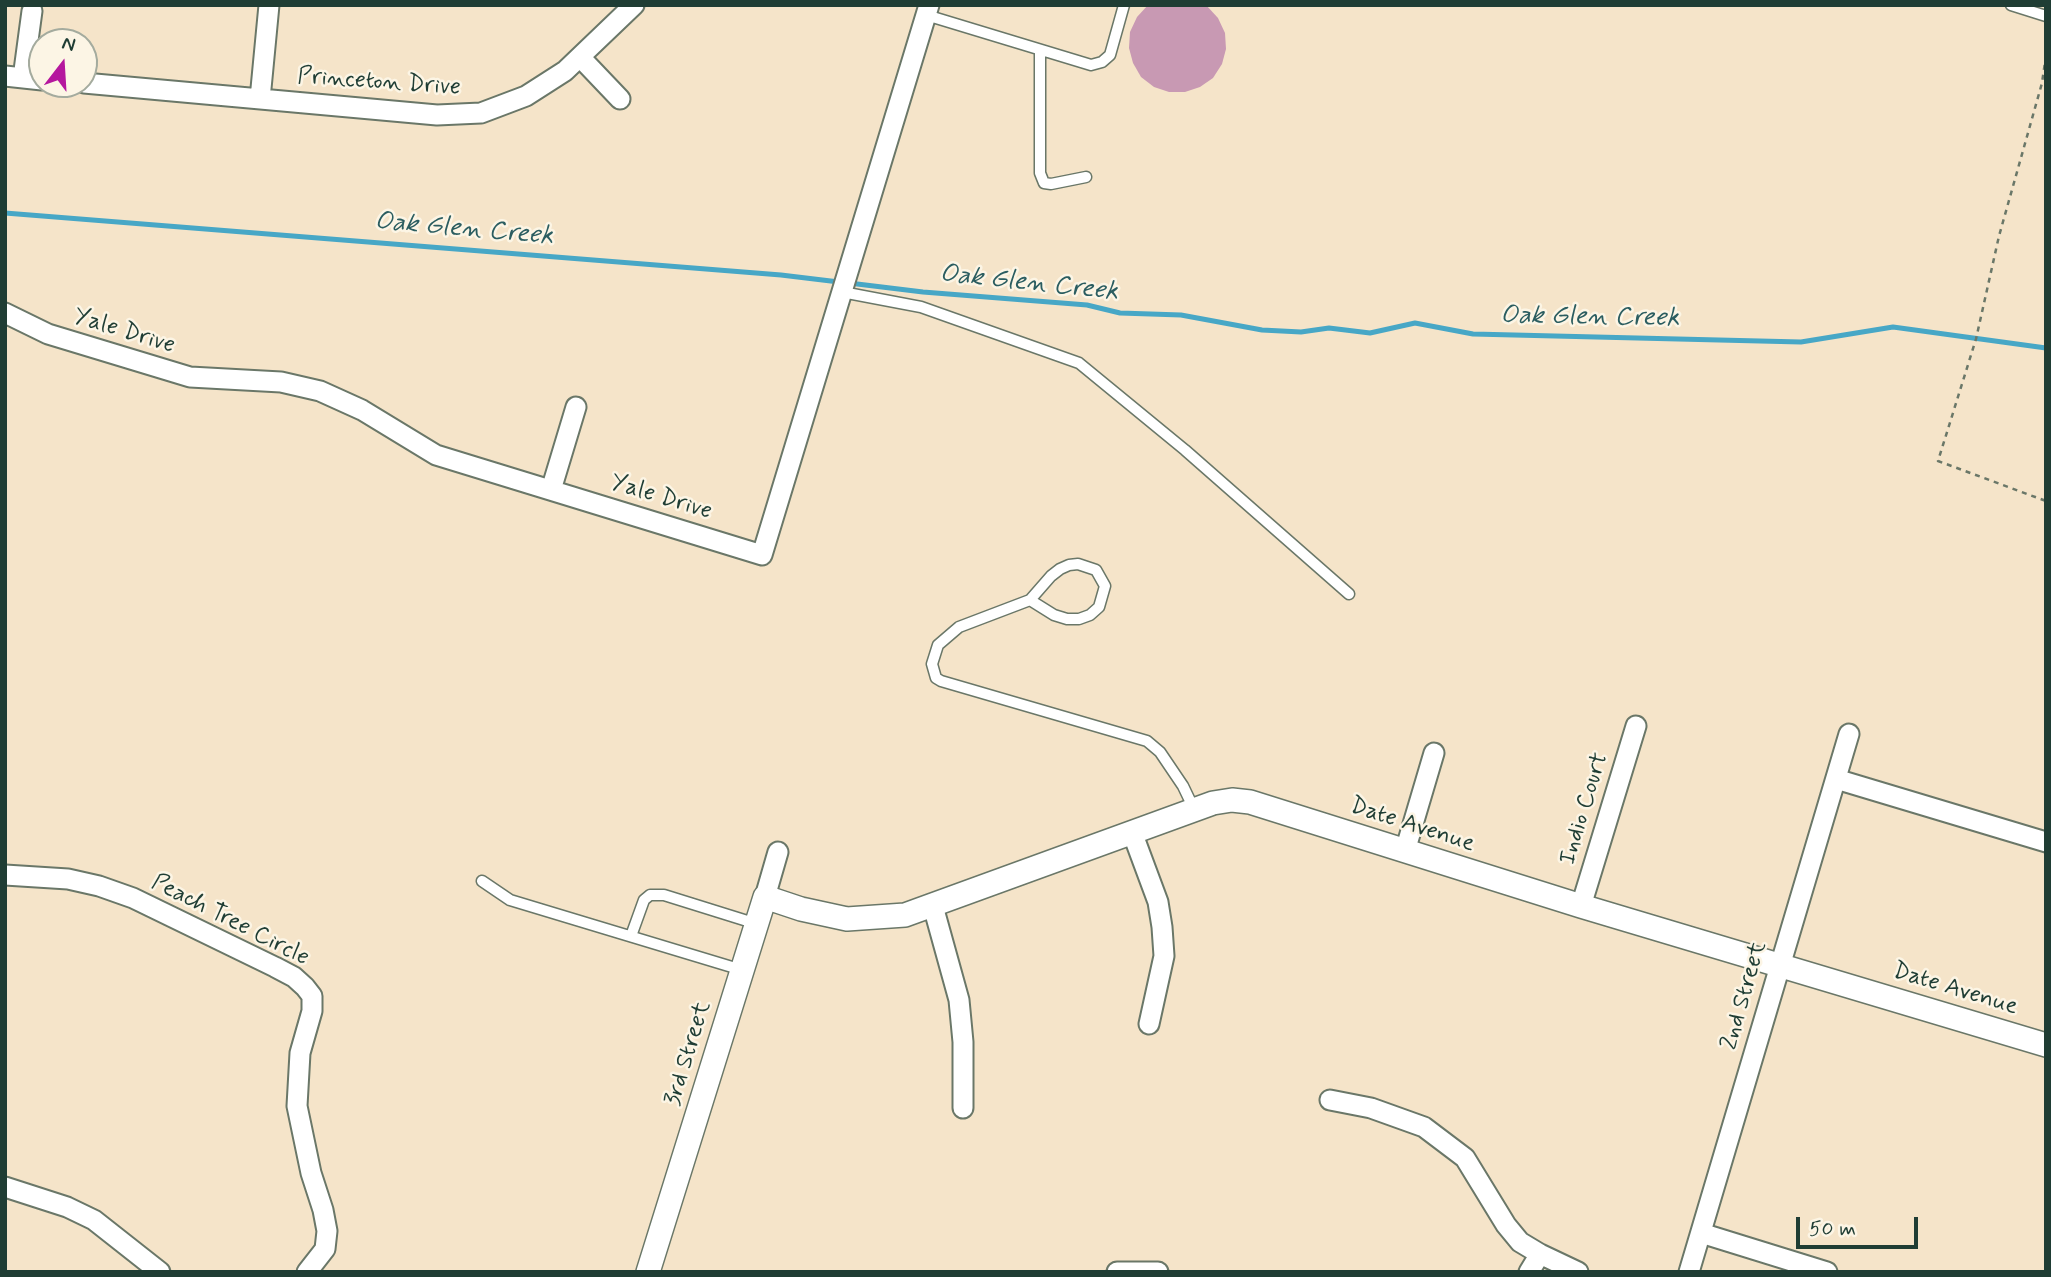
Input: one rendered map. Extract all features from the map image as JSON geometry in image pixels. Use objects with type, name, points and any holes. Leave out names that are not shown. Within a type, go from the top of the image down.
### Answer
[{"type":"street","points":[[260,99],[269,5]]},
{"type":"street","name":"Princeton Drive","points":[[98,84],[437,115],[481,113],[526,96],[565,71],[634,5]]},
{"type":"street","name":"Yale Drive","points":[[5,313],[48,334],[190,377],[281,383],[320,391],[362,410],[436,455],[762,555],[928,10]]},
{"type":"street","points":[[23,78],[32,11]]},
{"type":"street","points":[[580,57],[620,99]]},
{"type":"street","points":[[551,490],[576,407]]},
{"type":"street","name":"Indio Court","points":[[1581,906],[1636,726]]},
{"type":"street","name":"2nd Street","points":[[1689,1272],[1849,734]]},
{"type":"street","points":[[1405,851],[1434,753]]},
{"type":"street","points":[[1836,779],[2046,842]]},
{"type":"street","name":"Date Avenue","points":[[765,897],[801,909],[847,919],[905,915],[1194,809],[1232,800],[1250,802],[1581,906],[2046,1045]]},
{"type":"street","points":[[1132,832],[1158,902],[1162,927],[1164,956],[1149,1024]]},
{"type":"street","name":"3rd Street","points":[[648,1272],[778,852]]},
{"type":"street","name":"Peach Tree Circle","points":[[5,875],[68,878],[133,898],[275,967],[305,987],[312,996],[312,1011],[300,1054],[297,1106],[310,1173],[327,1231],[325,1249],[307,1272]]},
{"type":"street","points":[[933,906],[958,1000],[963,1042],[963,1108]]},
{"type":"street","points":[[1331,1100],[1405,1119],[1424,1126],[1437,1135],[1465,1158],[1506,1225],[1520,1242],[1578,1272]]},
{"type":"street","points":[[5,1186],[67,1206],[94,1220],[160,1272]]},
{"type":"street","points":[[1701,1233],[1827,1272]]},
{"type":"street","points":[[1530,1272],[1540,1254]]},
{"type":"street","points":[[1117,1272],[1158,1272]]},
{"type":"lane","points":[[928,10],[1091,65],[1102,62],[1110,55],[1125,5]]},
{"type":"lane","points":[[2011,5],[2046,16]]},
{"type":"lane","points":[[1040,50],[1040,173],[1044,183],[1051,184],[1086,177]]},
{"type":"lane","points":[[842,292],[921,307],[1079,363],[1177,442],[1349,594]]},
{"type":"lane","points":[[1030,600],[1054,615],[1079,619],[1090,615],[1099,607],[1105,586],[1097,570],[1088,566],[1069,565],[1060,569],[1030,600],[959,627],[947,635],[934,654],[932,671],[936,678],[1147,741],[1160,752],[1183,786],[1194,809]]},
{"type":"lane","points":[[482,881],[510,900],[742,970]]},
{"type":"lane","points":[[631,936],[643,900],[650,895],[664,895],[757,924]]},
{"type":"path","points":[[2046,55],[2042,83],[1999,236],[1976,339],[1938,461],[2046,501]]},
{"type":"building","points":[[1148,5],[1206,5],[1218,18],[1225,33],[1226,49],[1222,64],[1213,78],[1200,87],[1185,92],[1169,92],[1154,87],[1141,77],[1129,48],[1130,32],[1137,17]]},
{"type":"waterway","name":"Oak Glen Creek","points":[[5,213],[781,275],[839,282]]},
{"type":"waterway","name":"Oak Glen Creek","points":[[849,283],[923,292],[1087,305],[1120,313],[1181,315],[1262,330],[1301,332],[1329,328],[1370,333],[1415,323],[1473,334],[1801,342],[1893,327],[2046,348]]}]
